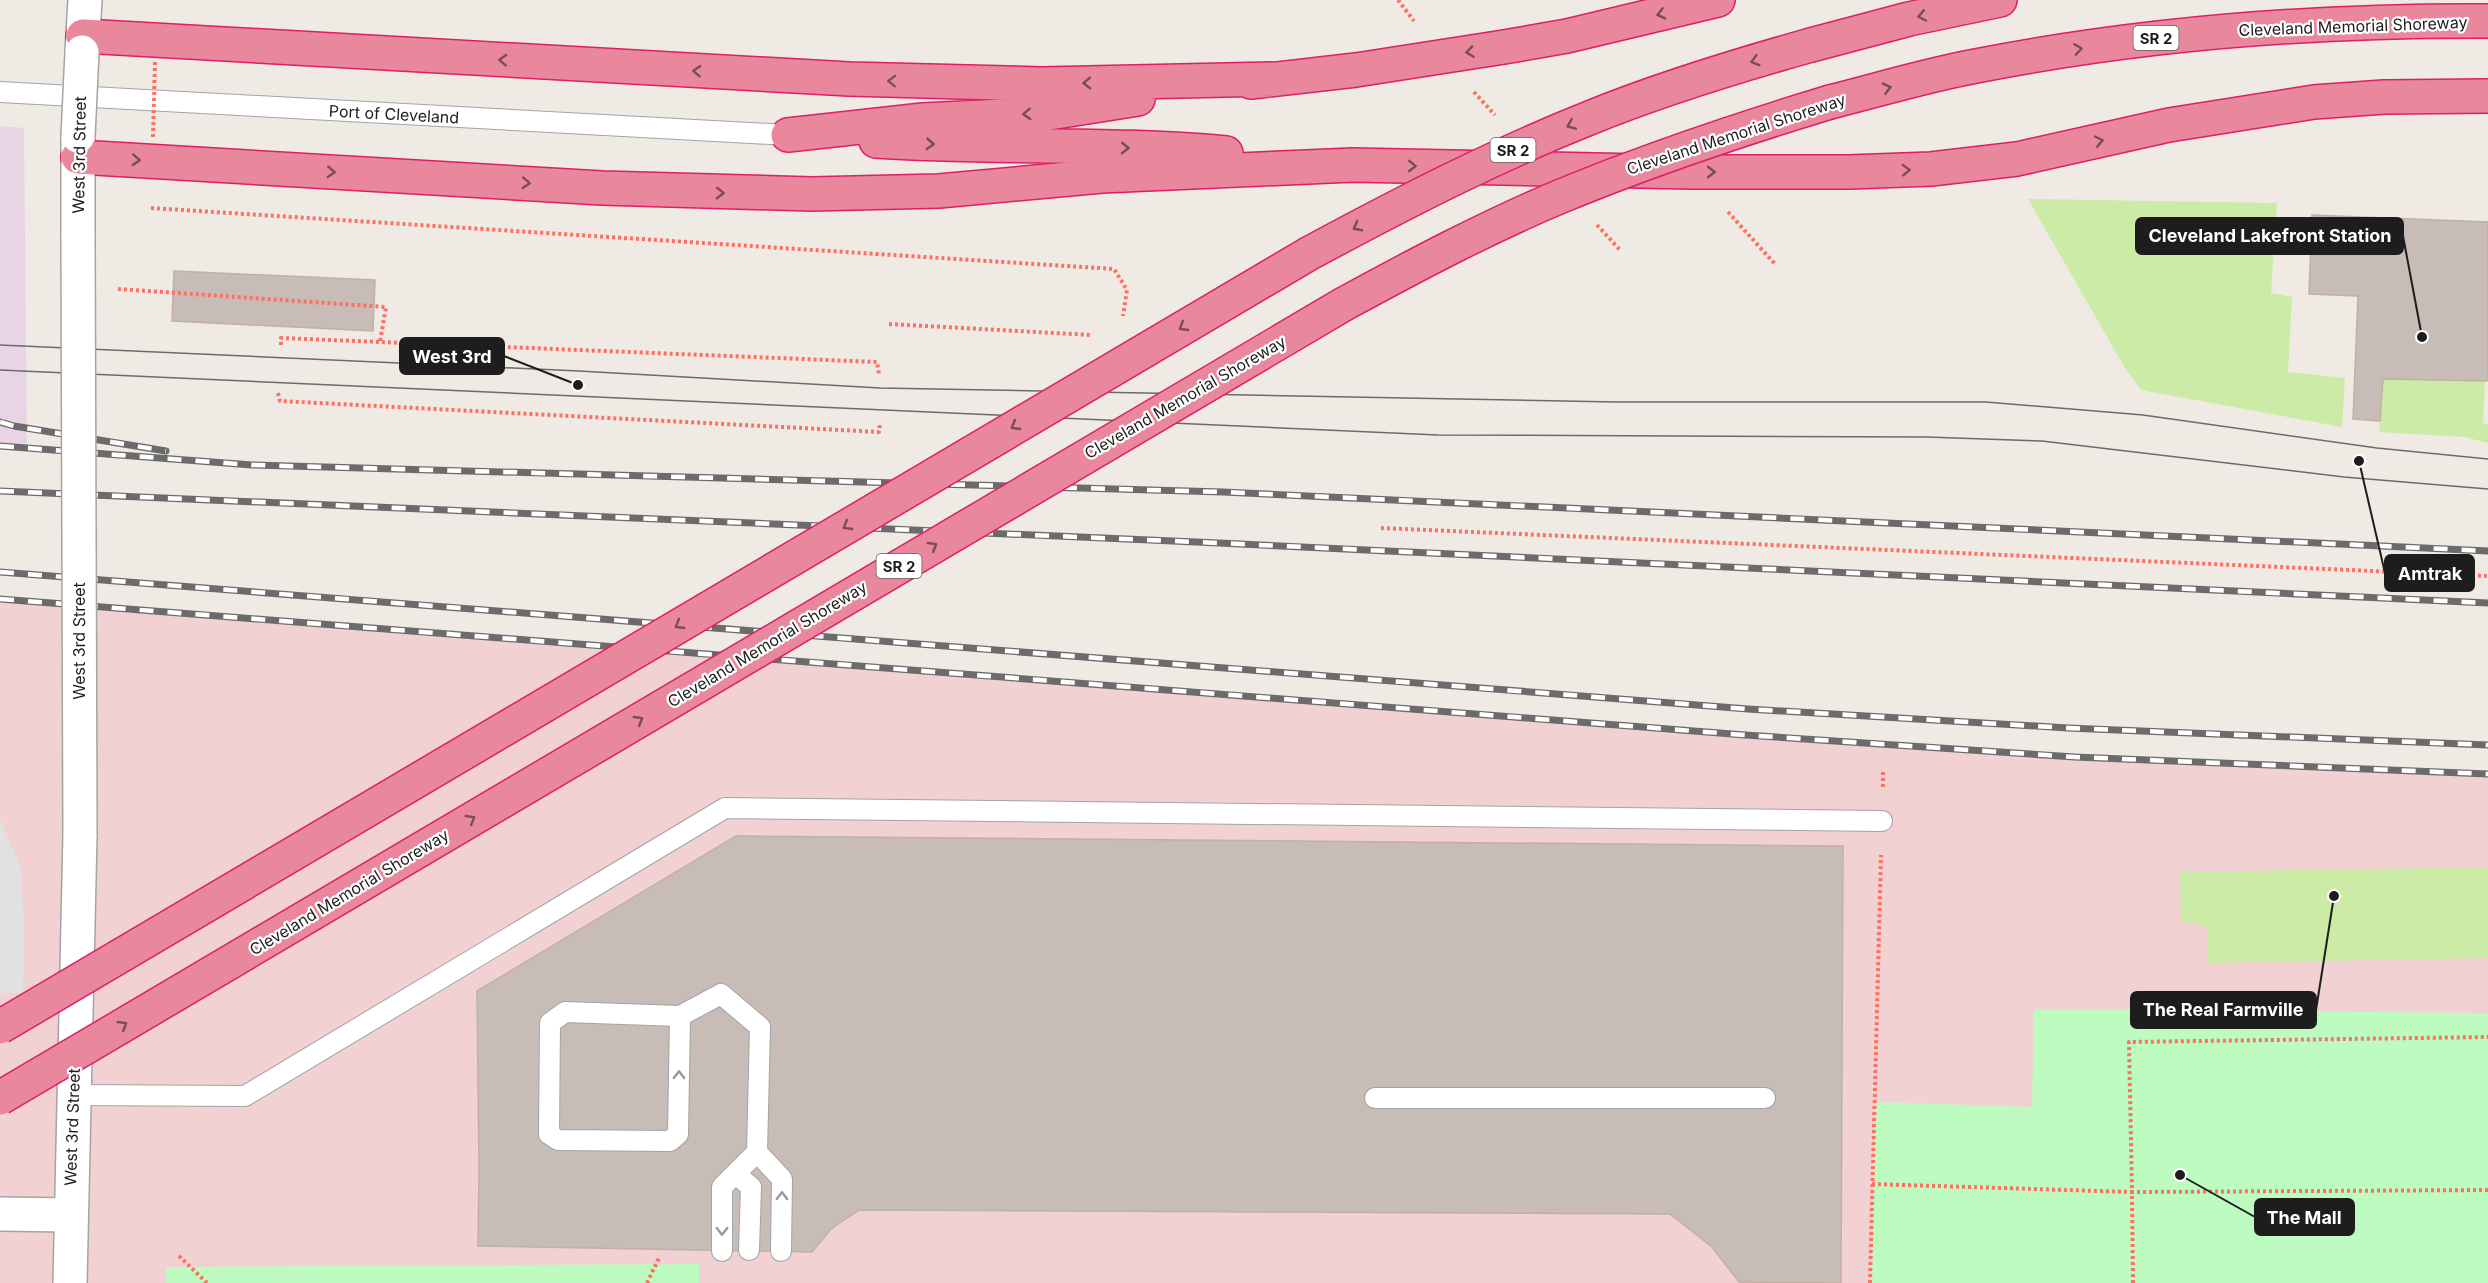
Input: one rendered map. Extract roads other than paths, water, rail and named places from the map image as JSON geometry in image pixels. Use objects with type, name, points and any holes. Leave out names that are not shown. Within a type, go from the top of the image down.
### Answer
[{"type":"highway","points":[[788,135],[923,120],[1043,114],[1272,79],[1356,70],[1567,36],[1718,0]]},
{"type":"highway","name":"SR 2","points":[[0,1027],[1310,253],[1456,176],[1589,118],[1738,66],[1909,19],[2000,0]]},
{"type":"highway","name":"Cleveland Memorial Shoreway","points":[[0,1098],[1344,304],[1481,232],[1557,197],[1703,141],[1830,102],[1974,66],[2060,51],[2157,38],[2330,23],[2488,21]]},
{"type":"highway","points":[[82,44],[849,80],[1042,84],[1272,79]]},
{"type":"highway","points":[[78,147],[602,188],[812,194],[939,191],[1102,176],[1353,165],[1745,173],[1930,169],[2017,159],[2169,125],[2314,102],[2384,97],[2488,96]]},
{"type":"highway","points":[[788,135],[938,145],[1181,149],[1353,165]]},
{"type":"street","name":"West 3rd Street","points":[[70,1283],[80,834],[78,147],[85,0]]},
{"type":"street","points":[[0,1214],[70,1215]]},
{"type":"lane","name":"Port of Cleveland","points":[[0,92],[788,135]]},
{"type":"lane","points":[[73,1095],[245,1096],[725,808],[1882,821]]},
{"type":"lane","points":[[680,1016],[678,1134],[670,1141],[558,1140],[549,1134],[550,1023],[565,1012],[680,1016],[722,994],[760,1027],[757,1152],[737,1175],[722,1187],[722,1251]]},
{"type":"lane","points":[[1375,1098],[1765,1098]]},
{"type":"lane","points":[[757,1152],[782,1179],[781,1251]]},
{"type":"lane","points":[[737,1175],[751,1187],[749,1250]]},
{"type":"tram line","points":[[0,345],[579,371],[880,388],[1617,402],[1986,402],[2143,415],[2377,448],[2488,459]]},
{"type":"tram line","points":[[0,370],[1438,435],[1927,437],[2042,441],[2344,477],[2488,489]]},
{"type":"railway","points":[[0,422],[166,451]]},
{"type":"railway","points":[[0,446],[252,465],[1223,492],[2488,551]]},
{"type":"railway","points":[[0,491],[1219,543],[2488,603]]},
{"type":"railway","points":[[0,572],[1748,709],[2068,728],[2488,745]]},
{"type":"railway","points":[[0,599],[1745,735],[2075,757],[2488,774]]},
{"type":"place","name":"Cleveland Lakefront Station","points":[[2422,337]]},
{"type":"place","name":"West 3rd","points":[[578,385]]},
{"type":"place","name":"Amtrak","points":[[2359,461]]},
{"type":"place","name":"The Real Farmville","points":[[2334,896]]},
{"type":"place","name":"The Mall","points":[[2180,1175]]}]
